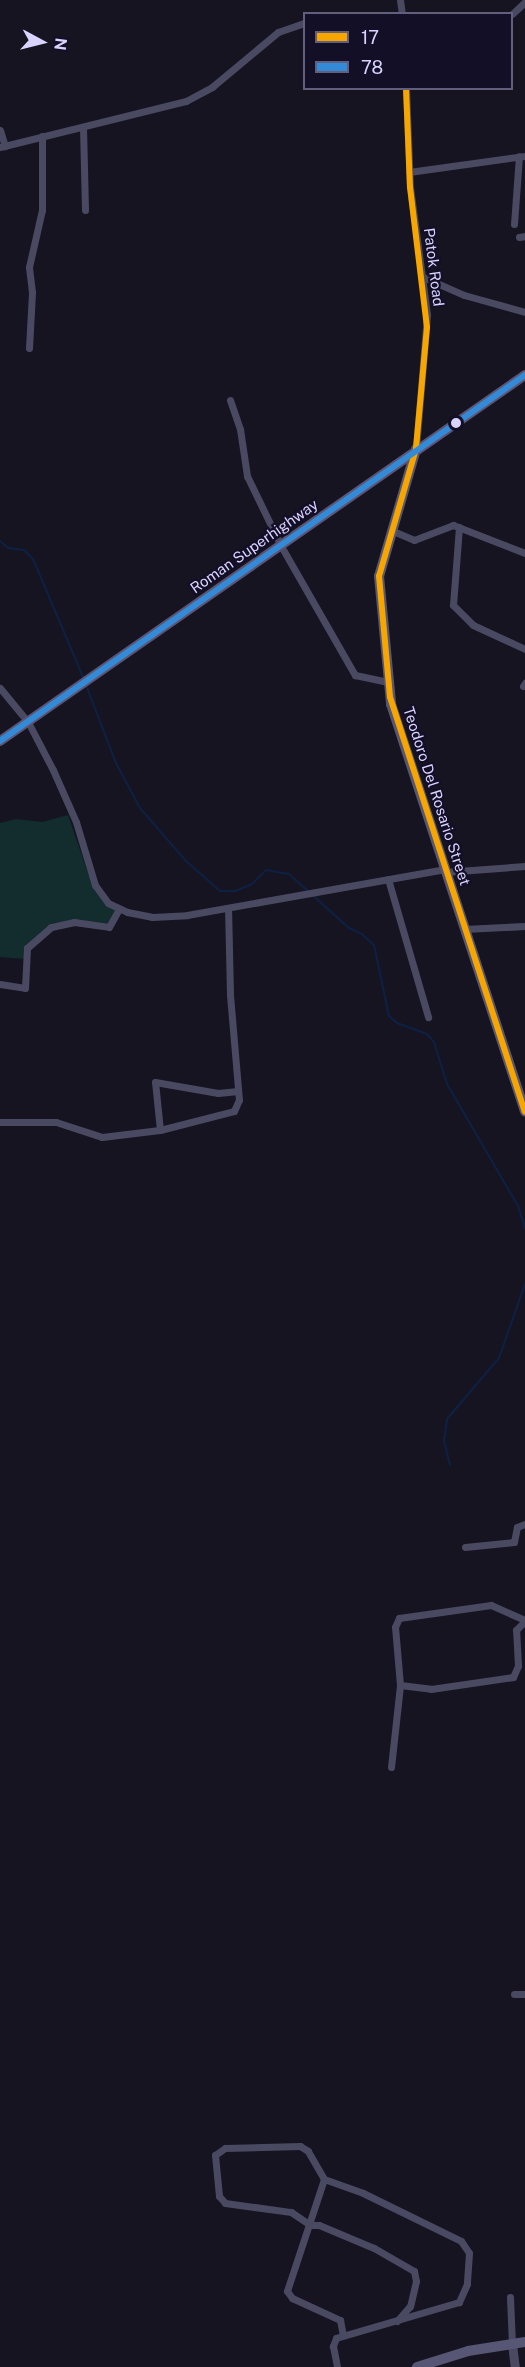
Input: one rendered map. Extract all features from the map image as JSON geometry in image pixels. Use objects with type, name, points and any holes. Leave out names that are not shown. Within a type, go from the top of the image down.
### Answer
[{"type":"main road","name":"Roman Superhighway","points":[[0,741],[525,375]]},
{"type":"main road","name":"Teodoro Del Rosario Street","points":[[416,449],[379,576],[393,711],[525,1112]]},
{"type":"main road","points":[[417,2367],[468,2351],[525,2342]]},
{"type":"street","points":[[513,13],[525,2]]},
{"type":"street","points":[[0,130],[3,146],[186,101],[212,87],[278,32],[303,23]]},
{"type":"street","name":"Patok Road","points":[[406,90],[409,172],[427,327],[416,449]]},
{"type":"street","points":[[83,127],[85,210]]},
{"type":"street","points":[[29,348],[32,292],[29,267],[42,210],[42,136]]},
{"type":"street","points":[[409,172],[522,156],[514,224]]},
{"type":"street","points":[[423,277],[464,295],[525,312]]},
{"type":"street","points":[[230,400],[240,429],[244,468],[281,546],[355,675],[389,682]]},
{"type":"street","points":[[393,531],[414,540],[446,526],[459,527],[523,549]]},
{"type":"street","points":[[459,527],[453,605],[473,625],[525,649]]},
{"type":"street","points":[[0,688],[28,722],[72,812],[96,885],[108,903],[119,909],[152,917],[228,909],[445,870],[525,866]]},
{"type":"street","points":[[388,879],[429,1017]]},
{"type":"street","points":[[0,984],[25,988],[27,948],[51,927],[74,922],[108,927],[119,909]]},
{"type":"street","points":[[0,1122],[56,1122],[102,1137],[160,1130],[232,1113],[238,1103],[238,1091],[230,994],[228,909]]},
{"type":"street","points":[[464,929],[525,926]]},
{"type":"street","points":[[160,1130],[155,1082],[218,1093],[238,1091]]},
{"type":"street","points":[[465,1547],[514,1542],[517,1527],[525,1524]]},
{"type":"street","points":[[392,1767],[400,1685],[395,1627],[399,1618],[491,1605],[525,1621],[516,1630],[518,1666],[513,1677],[431,1689],[400,1685]]},
{"type":"street","points":[[514,1994],[525,1994]]},
{"type":"street","points":[[337,2367],[334,2343],[343,2335],[397,2321],[461,2300],[468,2274],[467,2247],[398,2209],[324,2179],[308,2151],[300,2146],[225,2148],[215,2155],[218,2192],[225,2203],[291,2212],[310,2225],[319,2225],[363,2243],[414,2271],[416,2281],[410,2306],[397,2321]]},
{"type":"street","points":[[324,2179],[310,2225],[294,2263],[288,2293],[340,2320],[343,2335]]},
{"type":"street","points":[[510,2297],[515,2367]]},
{"type":"green space","points":[[68,815],[89,876],[116,910],[108,926],[77,921],[51,923],[26,948],[26,959],[0,957],[0,823],[16,819],[42,822]]},
{"type":"waterway","points":[[0,541],[8,548],[24,550],[33,559],[83,677]]},
{"type":"waterway","points":[[86,685],[116,763],[140,808],[185,860],[220,891],[235,891],[252,884],[266,870],[289,874],[349,928],[362,934],[374,945],[389,1016],[397,1023],[427,1034],[434,1042],[447,1084],[518,1206],[525,1228]]},
{"type":"waterway","points":[[450,1465],[444,1441],[447,1419],[499,1358],[525,1284]]},
{"type":"transit line","name":"17","points":[[406,90],[410,187],[427,327],[416,449],[379,576],[390,697],[525,1112]]},
{"type":"transit line","name":"78","points":[[0,741],[525,375]]}]
